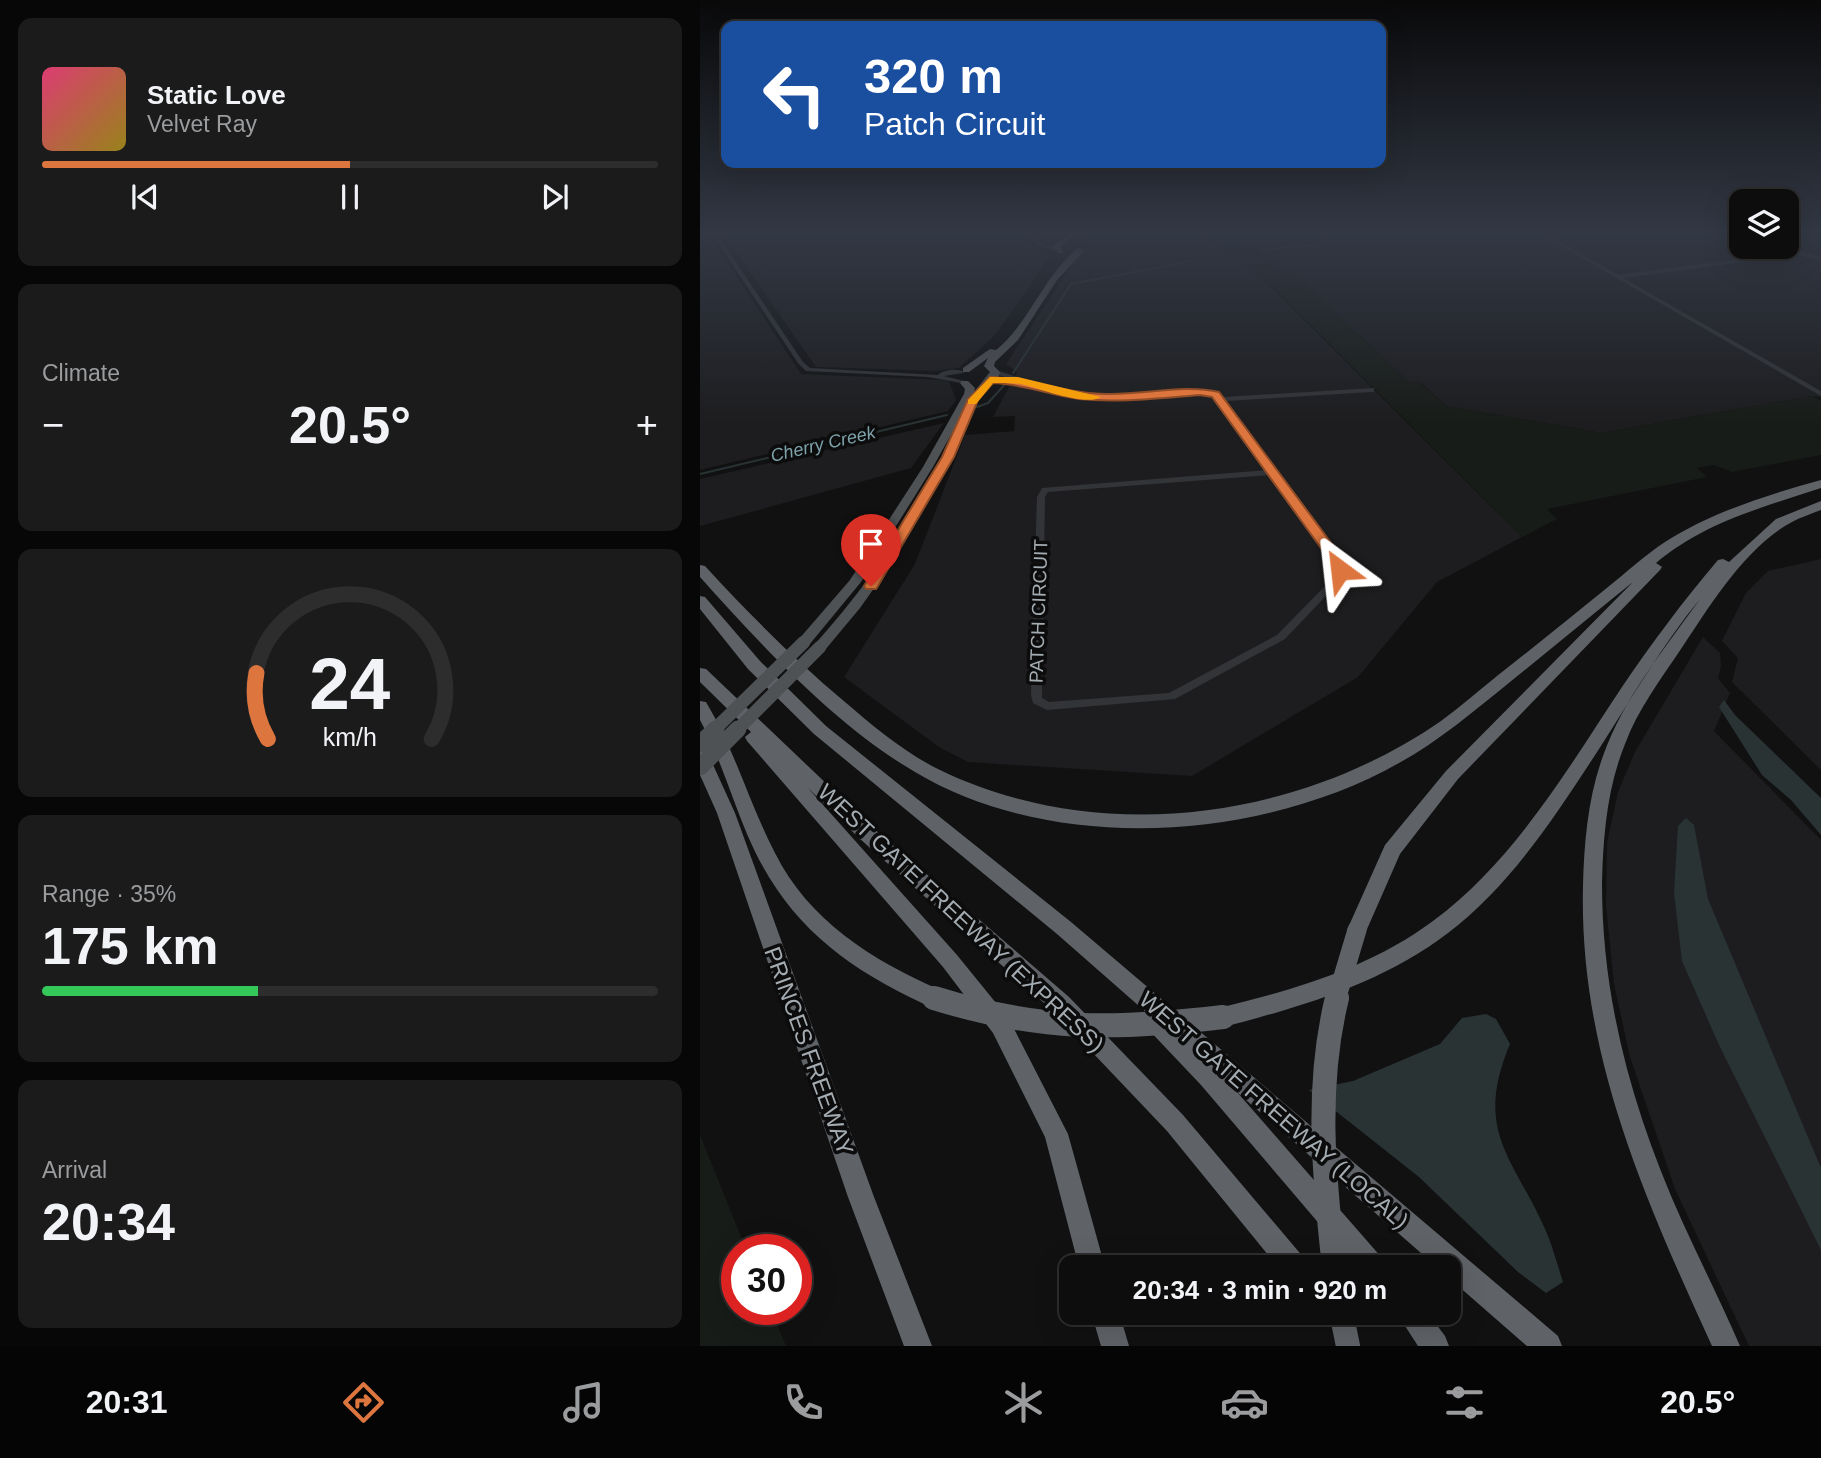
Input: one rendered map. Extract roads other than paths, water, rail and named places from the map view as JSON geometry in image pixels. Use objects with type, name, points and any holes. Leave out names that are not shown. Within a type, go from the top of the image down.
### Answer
[{"type":"highway","points":[[700,569],[758,632],[834,701],[879,740],[933,775],[967,790],[1047,812],[1092,819],[1186,819],[1279,804],[1351,780],[1387,763],[1422,744],[1448,724],[1668,546],[1719,516],[1821,484]]},
{"type":"highway","points":[[1333,1255],[1322,1119],[1327,1046],[1340,982],[1357,930],[1392,850],[1451,775],[1653,569],[1676,550],[1724,520],[1762,503]]},
{"type":"highway","points":[[700,706],[728,761],[765,853],[805,915],[827,937],[859,961],[932,997],[985,1013],[1031,1022],[1079,1026],[1180,1022],[1223,1017],[1279,1004],[1364,973],[1437,929],[1466,906],[1514,854],[1604,728],[1636,676],[1702,587],[1727,560],[1789,517],[1821,505]]},
{"type":"highway","points":[[1726,1346],[1671,1228],[1632,1132],[1610,1055],[1597,990],[1591,887],[1602,794],[1611,757],[1626,723],[1720,582],[1735,564],[1789,517]]},
{"type":"highway","points":[[700,600],[754,665],[820,730],[1064,928],[1209,1077],[1364,1255]]},
{"type":"highway","points":[[700,673],[798,790],[950,961],[1001,1026],[1056,1134],[1090,1255]]},
{"type":"highway","name":"WEST GATE FREEWAY (EXPRESS)","points":[[700,673],[866,833],[1061,1004],[1175,1123],[1285,1255]]},
{"type":"highway","name":"PRINCES FREEWAY","points":[[700,756],[726,813],[861,1197],[918,1346]]},
{"type":"highway","name":"WEST GATE FREEWAY (LOCAL)","points":[[1064,928],[1548,1346]]},
{"type":"highway","points":[[1109,1325],[1115,1346]]},
{"type":"highway","points":[[1342,1325],[1359,1346]]},
{"type":"highway","points":[[1344,1325],[1348,1346]]},
{"type":"highway","points":[[1419,1325],[1435,1346]]},
{"type":"main road","points":[[963,377],[1004,340],[1033,297]]},
{"type":"main road","points":[[700,767],[820,647],[871,586],[948,457],[973,399],[991,376],[989,366],[992,358],[1016,336],[1043,297]]},
{"type":"main road","points":[[963,377],[983,368],[991,376]]},
{"type":"main road","points":[[963,377],[991,376]]},
{"type":"main road","points":[[700,744],[804,642],[855,582],[928,467],[969,394],[970,388],[963,377]]},
{"type":"street","points":[[757,297],[805,368],[822,372],[963,377]]},
{"type":"street","points":[[1652,297],[1821,394]]},
{"type":"street","points":[[991,376],[1075,395],[1107,398],[1206,392],[1216,394],[1221,400],[1371,390]]},
{"type":"street","name":"PATCH CIRCUIT","points":[[1221,400],[1273,472],[1338,562],[1340,570],[1337,579],[1280,638],[1171,696],[1056,707],[1047,706],[1037,700],[1041,497],[1045,490],[1273,472]]},
{"type":"waterway","name":"Cherry Creek","points":[[1013,373],[1063,297]]},
{"type":"waterway","name":"Cherry Creek","points":[[977,407],[988,403],[1006,383]]},
{"type":"waterway","name":"Cherry Creek","points":[[700,474],[947,415]]}]
